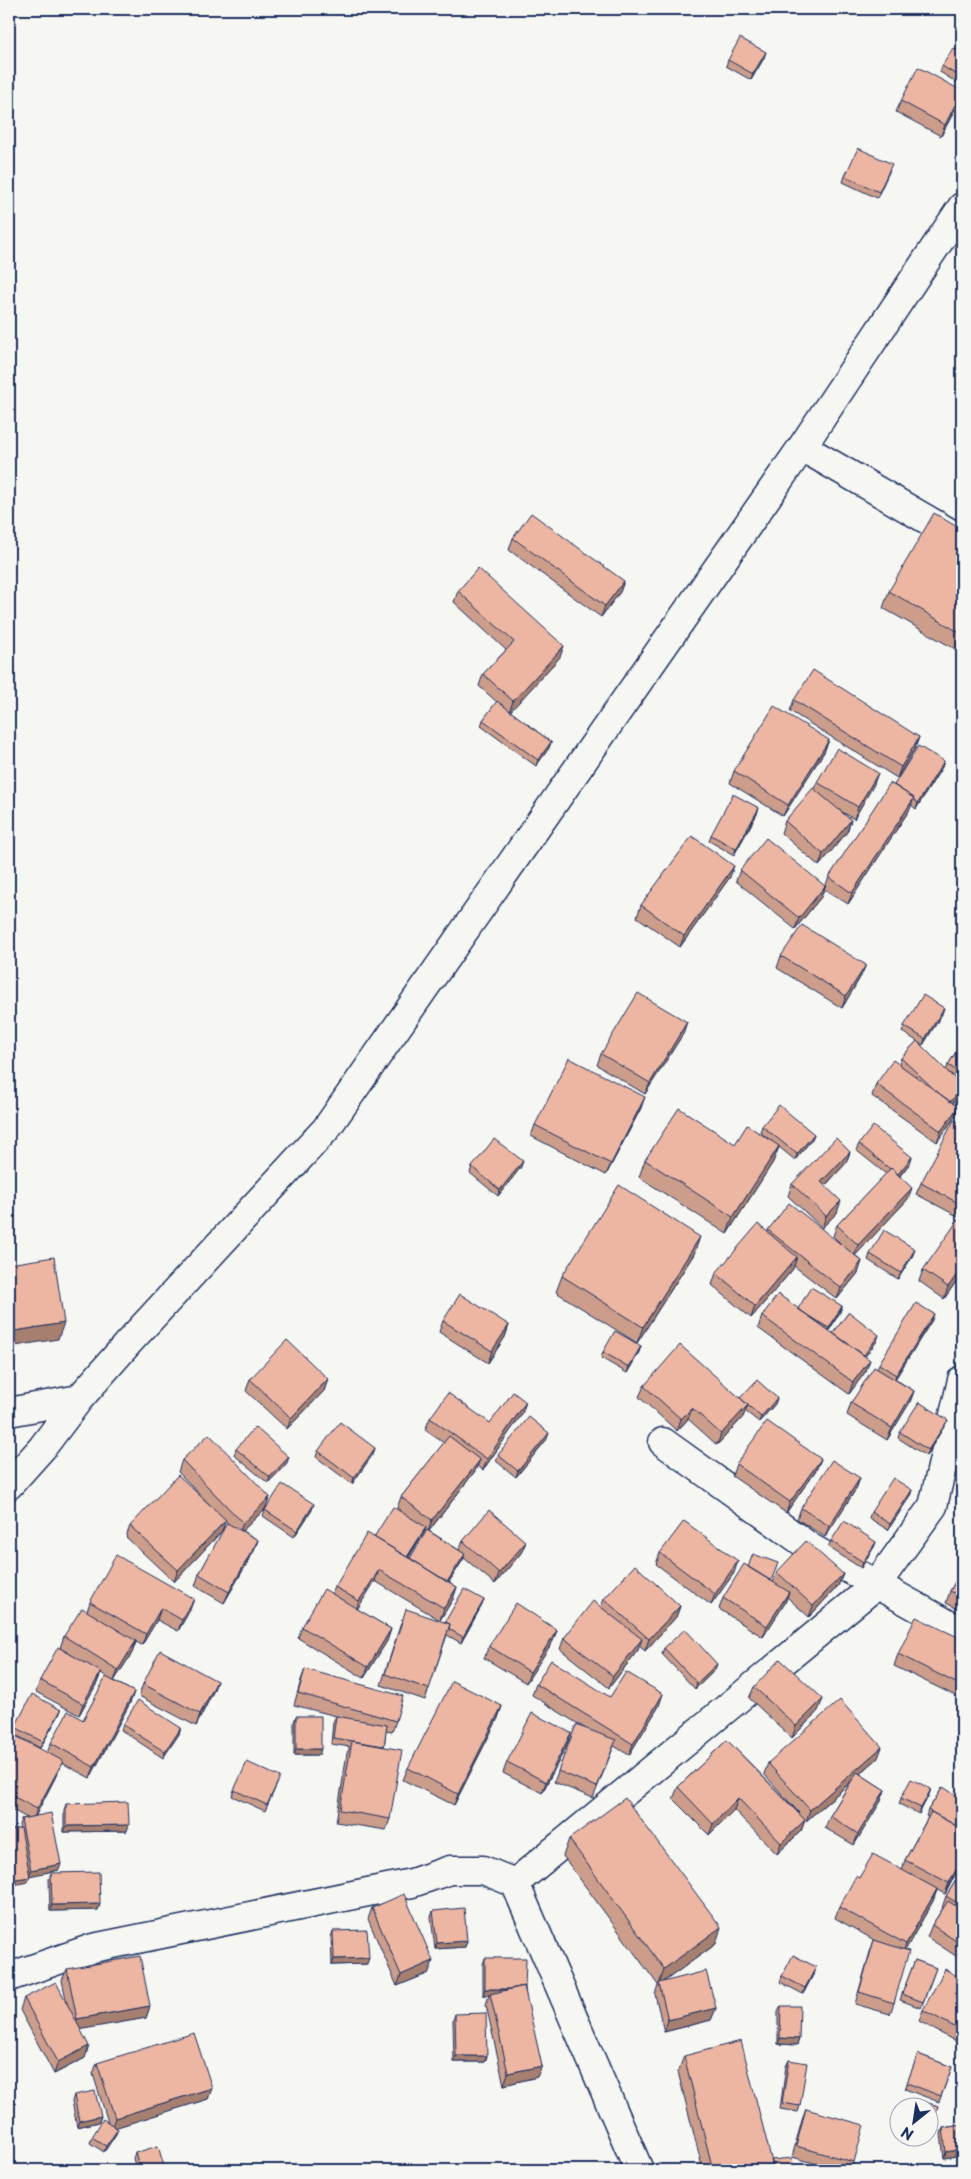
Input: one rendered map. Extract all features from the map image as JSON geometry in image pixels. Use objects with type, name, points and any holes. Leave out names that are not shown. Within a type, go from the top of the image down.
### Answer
[{"type":"street","points":[[9,1485],[42,1448],[79,1399],[135,1335],[326,1129],[802,447],[962,206]]},
{"type":"street","points":[[802,447],[962,540]]},
{"type":"street","points":[[515,1883],[876,1585],[933,1506],[962,1380]]},
{"type":"street","points":[[9,1412],[79,1399]]},
{"type":"street","points":[[663,1442],[811,1548],[962,1632]]},
{"type":"street","points":[[9,1977],[93,1948],[412,1883],[450,1870],[483,1870],[515,1883],[639,2170]]},
{"type":"building","points":[[962,32],[962,48],[957,46]]},
{"type":"building","points":[[740,38],[766,52],[753,74],[728,60]]},
{"type":"building","points":[[953,48],[962,53],[962,78],[942,66]]},
{"type":"building","points":[[918,67],[962,91],[945,125],[901,101]]},
{"type":"building","points":[[858,148],[892,164],[879,192],[845,176]]},
{"type":"building","points":[[531,513],[624,581],[605,606],[513,538]]},
{"type":"building","points":[[934,513],[962,530],[962,634],[889,591]]},
{"type":"building","points":[[478,568],[564,646],[513,701],[483,674],[514,642],[458,591]]},
{"type":"building","points":[[813,670],[919,737],[901,767],[794,700]]},
{"type":"building","points":[[497,701],[551,742],[538,760],[483,720]]},
{"type":"building","points":[[774,706],[829,740],[788,805],[734,771]]},
{"type":"building","points":[[918,746],[944,761],[918,803],[914,798],[894,785]]},
{"type":"building","points":[[837,748],[878,773],[858,807],[817,782]]},
{"type":"building","points":[[890,783],[914,798],[852,893],[829,877]]},
{"type":"building","points":[[813,788],[851,820],[823,854],[785,821]]},
{"type":"building","points":[[733,794],[759,808],[736,849],[711,835]]},
{"type":"building","points":[[692,836],[734,866],[684,936],[641,905]]},
{"type":"building","points":[[766,838],[825,886],[799,918],[740,870]]},
{"type":"building","points":[[802,925],[866,965],[846,996],[781,956]]},
{"type":"building","points":[[638,993],[687,1022],[650,1083],[601,1054]]},
{"type":"building","points":[[923,995],[944,1008],[925,1039],[904,1026]]},
{"type":"building","points":[[917,1041],[962,1086],[962,1089],[950,1102],[901,1058]]},
{"type":"building","points":[[962,1042],[962,1074],[948,1065]]},
{"type":"building","points":[[569,1058],[645,1097],[611,1164],[535,1125]]},
{"type":"building","points":[[893,1060],[958,1107],[941,1131],[876,1084]]},
{"type":"building","points":[[779,1105],[814,1134],[797,1154],[762,1126]]},
{"type":"building","points":[[679,1108],[735,1144],[747,1125],[779,1146],[733,1217],[645,1160]]},
{"type":"building","points":[[954,1120],[962,1124],[962,1205],[921,1183]]},
{"type":"building","points":[[873,1126],[912,1157],[898,1174],[859,1144]]},
{"type":"building","points":[[836,1138],[850,1152],[821,1182],[841,1201],[826,1216],[792,1184]]},
{"type":"building","points":[[494,1139],[523,1161],[500,1190],[472,1167]]},
{"type":"building","points":[[891,1168],[912,1188],[858,1245],[837,1225]]},
{"type":"building","points":[[619,1185],[700,1237],[643,1327],[562,1276]]},
{"type":"building","points":[[789,1203],[862,1261],[841,1288],[768,1230]]},
{"type":"building","points":[[958,1220],[962,1223],[962,1267],[948,1287],[923,1270]]},
{"type":"building","points":[[758,1224],[797,1257],[755,1306],[716,1273]]},
{"type":"building","points":[[884,1230],[915,1249],[901,1273],[870,1254]]},
{"type":"building","points":[[54,1257],[64,1323],[9,1332],[9,1264]]},
{"type":"building","points":[[811,1287],[842,1306],[829,1328],[798,1309]]},
{"type":"building","points":[[460,1294],[509,1325],[492,1351],[443,1321]]},
{"type":"building","points":[[778,1294],[870,1360],[853,1382],[762,1316]]},
{"type":"building","points":[[916,1303],[934,1314],[896,1375],[879,1364]]},
{"type":"building","points":[[849,1312],[879,1335],[864,1355],[833,1333]]},
{"type":"building","points":[[615,1331],[641,1346],[629,1367],[603,1352]]},
{"type":"building","points":[[287,1340],[328,1379],[291,1418],[250,1379]]},
{"type":"building","points":[[680,1345],[748,1405],[721,1434],[692,1408],[681,1419],[644,1386]]},
{"type":"building","points":[[874,1367],[914,1391],[892,1428],[851,1403]]},
{"type":"building","points":[[757,1380],[777,1398],[761,1417],[740,1398]]},
{"type":"building","points":[[513,1392],[526,1402],[487,1459],[430,1418],[448,1393],[490,1423]]},
{"type":"building","points":[[919,1402],[948,1420],[928,1450],[900,1432]]},
{"type":"building","points":[[529,1417],[549,1433],[518,1471],[498,1455]]},
{"type":"building","points":[[767,1421],[821,1459],[790,1502],[736,1464]]},
{"type":"building","points":[[340,1422],[375,1448],[354,1478],[318,1451]]},
{"type":"building","points":[[255,1427],[289,1457],[270,1477],[236,1449]]},
{"type":"building","points":[[209,1434],[270,1497],[243,1523],[182,1460]]},
{"type":"building","points":[[449,1436],[480,1460],[432,1520],[401,1497]]},
{"type":"building","points":[[832,1460],[860,1478],[829,1526],[801,1508]]},
{"type":"building","points":[[178,1475],[226,1520],[178,1570],[130,1526]]},
{"type":"building","points":[[893,1478],[912,1490],[890,1524],[871,1512]]},
{"type":"building","points":[[282,1484],[314,1504],[297,1531],[265,1510]]},
{"type":"building","points":[[393,1507],[426,1527],[407,1557],[374,1537]]},
{"type":"building","points":[[489,1510],[526,1542],[499,1573],[463,1541]]},
{"type":"building","points":[[684,1521],[738,1561],[715,1594],[660,1553]]},
{"type":"building","points":[[844,1521],[876,1542],[863,1562],[831,1541]]},
{"type":"building","points":[[227,1523],[258,1540],[229,1592],[199,1574]]},
{"type":"building","points":[[427,1530],[465,1554],[447,1582],[410,1558]]},
{"type":"building","points":[[367,1533],[457,1587],[444,1608],[379,1570],[359,1601],[335,1587]]},
{"type":"building","points":[[806,1541],[843,1574],[813,1606],[777,1572]]},
{"type":"building","points":[[753,1554],[778,1563],[771,1581],[748,1567]]},
{"type":"building","points":[[116,1555],[194,1599],[182,1620],[161,1608],[146,1634],[90,1602]]},
{"type":"building","points":[[744,1564],[789,1592],[767,1626],[723,1598]]},
{"type":"building","points":[[635,1565],[680,1606],[649,1639],[604,1599]]},
{"type":"building","points":[[962,1569],[962,1597],[950,1591]]},
{"type":"building","points":[[324,1589],[391,1629],[368,1667],[302,1627]]},
{"type":"building","points":[[464,1589],[484,1600],[463,1637],[449,1629],[450,1624],[445,1622]]},
{"type":"building","points":[[593,1601],[642,1639],[613,1676],[564,1638]]},
{"type":"building","points":[[516,1603],[557,1630],[530,1672],[489,1646]]},
{"type":"building","points":[[82,1608],[136,1641],[118,1670],[64,1636]]},
{"type":"building","points":[[406,1609],[450,1624],[429,1689],[385,1674]]},
{"type":"building","points":[[916,1617],[962,1639],[962,1686],[898,1654]]},
{"type":"building","points":[[685,1629],[717,1664],[697,1683],[664,1648]]},
{"type":"building","points":[[58,1647],[101,1672],[83,1704],[40,1680]]},
{"type":"building","points":[[160,1650],[217,1681],[200,1714],[143,1684]]},
{"type":"building","points":[[780,1659],[823,1699],[796,1726],[754,1687]]},
{"type":"building","points":[[551,1660],[610,1697],[626,1672],[663,1694],[633,1744],[536,1684]]},
{"type":"building","points":[[305,1669],[403,1696],[396,1721],[298,1693]]},
{"type":"building","points":[[106,1677],[134,1692],[94,1767],[51,1743],[68,1711],[83,1720]]},
{"type":"building","points":[[452,1681],[502,1706],[458,1794],[408,1768]]},
{"type":"building","points":[[32,1694],[61,1710],[43,1742],[15,1727]]},
{"type":"building","points":[[138,1700],[181,1728],[165,1752],[123,1725]]},
{"type":"building","points":[[840,1700],[882,1747],[810,1810],[768,1763]]},
{"type":"building","points":[[532,1713],[571,1733],[546,1782],[507,1762]]},
{"type":"building","points":[[296,1716],[321,1716],[321,1749],[296,1749]]},
{"type":"building","points":[[336,1716],[387,1725],[384,1746],[333,1738]]},
{"type":"building","points":[[576,1725],[616,1740],[597,1787],[558,1771]]},
{"type":"building","points":[[12,1734],[63,1761],[37,1809],[9,1794],[9,1741]]},
{"type":"building","points":[[727,1740],[805,1820],[781,1843],[738,1798],[713,1824],[678,1787]]},
{"type":"building","points":[[352,1741],[402,1750],[390,1819],[340,1810]]},
{"type":"building","points":[[247,1762],[280,1777],[267,1805],[234,1790]]},
{"type":"building","points":[[857,1772],[885,1790],[858,1834],[830,1816]]},
{"type":"building","points":[[911,1779],[931,1789],[921,1808],[901,1798]]},
{"type":"building","points":[[943,1787],[962,1799],[962,1829],[928,1810]]},
{"type":"building","points":[[625,1798],[721,1927],[664,1969],[569,1839]]},
{"type":"building","points":[[128,1802],[129,1825],[66,1826],[66,1804]]},
{"type":"building","points":[[931,1812],[962,1829],[962,1858],[949,1883],[905,1860]]},
{"type":"building","points":[[51,1813],[61,1864],[31,1870],[21,1819]]},
{"type":"building","points":[[21,1828],[30,1877],[9,1880],[9,1830]]},
{"type":"building","points":[[873,1854],[937,1889],[906,1944],[839,1907],[856,1876],[859,1878]]},
{"type":"building","points":[[962,1871],[962,1906],[946,1896]]},
{"type":"building","points":[[99,1872],[100,1904],[52,1905],[51,1873]]},
{"type":"building","points":[[404,1894],[433,1961],[401,1975],[372,1908]]},
{"type":"building","points":[[948,1901],[962,1910],[962,1945],[932,1925]]},
{"type":"building","points":[[464,1908],[467,1941],[437,1943],[433,1911]]},
{"type":"building","points":[[367,1930],[369,1958],[334,1959],[333,1931]]},
{"type":"building","points":[[874,1940],[909,1951],[894,2003],[859,1992]]},
{"type":"building","points":[[793,1955],[816,1967],[805,1988],[782,1976]]},
{"type":"building","points":[[140,1956],[150,2006],[77,2019],[67,1969]]},
{"type":"building","points":[[485,1958],[526,1958],[525,1990],[524,1986],[509,1989],[485,1989]]},
{"type":"building","points":[[915,1960],[936,1968],[923,2002],[902,1994]]},
{"type":"building","points":[[945,1969],[962,1979],[962,2031],[923,2010]]},
{"type":"building","points":[[706,1971],[716,2008],[668,2020],[659,1983]]},
{"type":"building","points":[[56,1982],[89,2046],[58,2062],[24,1998]]},
{"type":"building","points":[[524,1986],[542,2066],[508,2073],[490,1994]]},
{"type":"building","points":[[781,2006],[800,2006],[799,2039],[780,2038]]},
{"type":"building","points":[[486,2013],[487,2056],[456,2056],[455,2014]]},
{"type":"building","points":[[194,2033],[212,2088],[115,2118],[97,2063]]},
{"type":"building","points":[[741,2041],[774,2170],[713,2170],[684,2056]]},
{"type":"building","points":[[918,2054],[952,2067],[941,2096],[907,2083]]},
{"type":"building","points":[[789,2060],[807,2063],[800,2106],[782,2103]]},
{"type":"building","points":[[95,2091],[101,2116],[79,2121],[74,2095]]},
{"type":"building","points":[[806,2109],[864,2125],[854,2162],[796,2146]]},
{"type":"building","points":[[103,2119],[118,2129],[106,2146],[92,2137]]},
{"type":"building","points":[[962,2125],[962,2149],[946,2152],[943,2128]]},
{"type":"building","points":[[158,2146],[164,2166],[150,2170],[140,2170],[135,2153]]},
{"type":"building","points":[[792,2158],[794,2170],[774,2170],[771,2160]]}]
